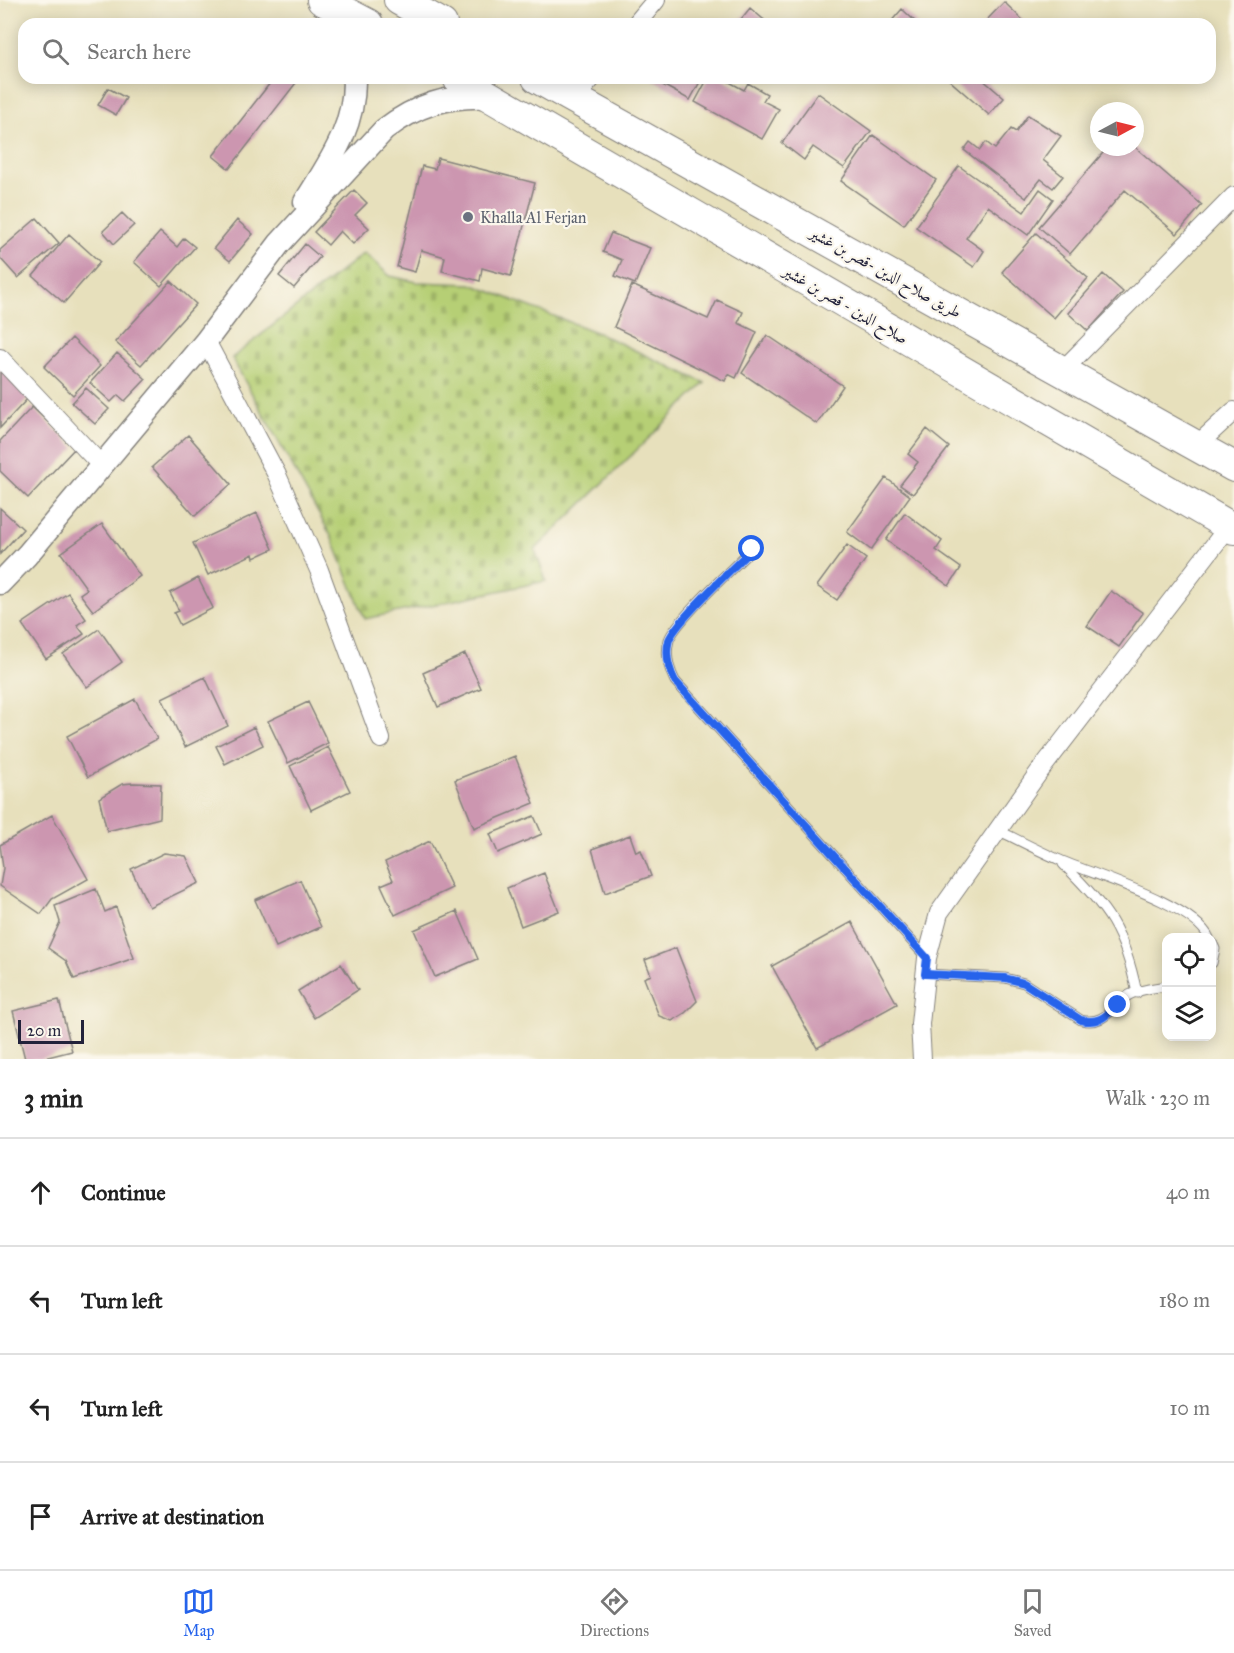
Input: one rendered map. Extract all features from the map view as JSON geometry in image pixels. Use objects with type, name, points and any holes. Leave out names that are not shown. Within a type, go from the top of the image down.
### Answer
[{"type":"highway","points":[[399,0],[431,18]]},
{"type":"highway","points":[[329,6],[355,18]]},
{"type":"highway","name":"صلاح الدين - قصر بن غشير","points":[[467,84],[1232,528]]},
{"type":"highway","name":"طريق صلاح الدين -قصر بن غشير","points":[[562,84],[583,89],[1063,370],[1234,467]]},
{"type":"street","points":[[641,18],[656,0]]},
{"type":"street","points":[[0,583],[102,466],[206,341],[279,244],[344,138],[353,101],[354,84]]},
{"type":"street","points":[[279,244],[384,130],[402,116],[444,99],[488,97]]},
{"type":"street","points":[[1063,370],[1234,196]]},
{"type":"street","points":[[206,341],[277,474],[319,570],[381,739]]},
{"type":"street","points":[[0,358],[102,466]]},
{"type":"street","points":[[1196,446],[1234,411]]},
{"type":"street","points":[[922,1059],[920,1024],[926,966],[939,913],[1039,771],[1232,528]]},
{"type":"lane","points":[[752,549],[680,623],[669,639],[669,669],[675,681],[926,966],[1024,983],[1081,1020],[1092,1022],[1101,1020],[1130,995],[1163,987]]},
{"type":"lane","points":[[998,830],[1059,860],[1166,904],[1197,922],[1205,933]]},
{"type":"lane","points":[[1059,860],[1098,898],[1114,920],[1124,942],[1137,993]]},
{"type":"green space","points":[[364,253],[390,276],[417,282],[471,284],[598,333],[705,383],[535,550],[546,581],[365,619],[331,536],[232,358]]},
{"type":"building","points":[[1004,2],[1021,18],[989,18]]},
{"type":"building","points":[[750,8],[762,18],[742,18]]},
{"type":"building","points":[[902,9],[912,18],[894,18]]},
{"type":"building","points":[[269,84],[295,84],[229,169],[213,156]]},
{"type":"building","points":[[661,84],[699,84],[690,100]]},
{"type":"building","points":[[705,84],[733,84],[744,90],[750,84],[767,94],[763,101],[779,109],[762,139],[695,102]]},
{"type":"building","points":[[954,84],[988,84],[1004,98],[989,115]]},
{"type":"building","points":[[108,88],[126,98],[116,115],[98,105]]},
{"type":"building","points":[[818,93],[871,131],[844,168],[813,147],[804,160],[782,143]]},
{"type":"building","points":[[1028,115],[1061,136],[1043,160],[1063,176],[1053,188],[1041,179],[1026,198],[964,150],[970,142],[980,150],[986,142],[995,149],[1011,129],[1016,132]]},
{"type":"building","points":[[873,135],[936,180],[904,225],[841,181]]},
{"type":"building","points":[[1144,155],[1202,205],[1177,234],[1125,190],[1070,254],[1039,227],[1100,156]]},
{"type":"building","name":"Khalla Al Ferjan","points":[[438,158],[535,183],[511,276],[482,268],[480,281],[442,271],[445,257],[421,250],[415,272],[397,267],[422,166],[435,169]]},
{"type":"building","points":[[959,166],[1024,212],[1040,189],[1053,199],[1028,235],[988,206],[966,238],[984,251],[974,267],[916,227]]},
{"type":"building","points":[[354,190],[367,203],[355,215],[369,228],[353,244],[340,231],[328,245],[314,232]]},
{"type":"building","points":[[122,213],[134,225],[114,244],[103,231]]},
{"type":"building","points":[[37,218],[59,243],[18,278],[0,258],[0,250]]},
{"type":"building","points":[[237,220],[253,234],[230,261],[214,248]]},
{"type":"building","points":[[160,232],[177,247],[184,238],[195,247],[161,286],[134,262]]},
{"type":"building","points":[[611,233],[650,248],[635,284],[615,276],[622,260],[603,252]]},
{"type":"building","points":[[1036,233],[1088,278],[1054,318],[1002,272]]},
{"type":"building","points":[[69,234],[100,262],[64,303],[33,276]]},
{"type":"building","points":[[305,244],[320,257],[294,288],[279,276]]},
{"type":"building","points":[[1103,274],[1123,292],[1088,331],[1068,313]]},
{"type":"building","points":[[171,281],[196,304],[141,365],[115,342]]},
{"type":"building","points":[[632,285],[708,319],[717,300],[743,312],[738,323],[757,332],[736,378],[728,374],[725,381],[614,327]]},
{"type":"building","points":[[767,335],[843,386],[817,424],[742,373]]},
{"type":"building","points":[[72,338],[100,366],[73,395],[44,367]]},
{"type":"building","points":[[117,353],[146,379],[125,401],[118,395],[111,402],[90,383]]},
{"type":"building","points":[[0,368],[30,396],[0,428]]},
{"type":"building","points":[[86,388],[109,409],[95,424],[72,403]]},
{"type":"building","points":[[32,407],[75,448],[28,498],[0,471],[0,441]]},
{"type":"building","points":[[927,429],[949,447],[913,494],[900,485],[918,462],[908,454]]},
{"type":"building","points":[[188,435],[231,484],[195,516],[152,467]]},
{"type":"building","points":[[886,478],[910,496],[871,550],[847,532]]},
{"type":"building","points":[[0,508],[23,529],[0,554]]},
{"type":"building","points":[[257,513],[273,549],[254,558],[253,554],[208,575],[193,543]]},
{"type":"building","points":[[905,513],[942,541],[936,550],[961,568],[949,586],[886,540]]},
{"type":"building","points":[[102,524],[140,576],[93,611],[80,594],[87,589],[61,553]]},
{"type":"building","points":[[847,545],[866,559],[837,600],[817,586]]},
{"type":"building","points":[[198,578],[213,608],[180,625],[174,613],[179,611],[170,593]]},
{"type":"building","points":[[1111,591],[1143,613],[1119,647],[1087,626]]},
{"type":"building","points":[[68,593],[86,619],[77,625],[84,634],[46,659],[22,624]]},
{"type":"building","points":[[99,629],[122,662],[87,687],[63,654]]},
{"type":"building","points":[[465,654],[481,688],[438,707],[423,673]]},
{"type":"building","points":[[205,677],[228,726],[185,747],[162,698]]},
{"type":"building","points":[[135,699],[157,739],[88,777],[67,736]]},
{"type":"building","points":[[308,702],[328,743],[288,763],[268,721]]},
{"type":"building","points":[[254,727],[263,745],[225,764],[216,746]]},
{"type":"building","points":[[328,747],[350,791],[311,810],[290,766]]},
{"type":"building","points":[[515,756],[534,803],[474,828],[455,780]]},
{"type":"building","points":[[122,784],[161,784],[160,818],[107,831],[99,798]]},
{"type":"building","points":[[52,815],[88,879],[52,899],[41,914],[0,886],[3,868],[0,845]]},
{"type":"building","points":[[534,816],[542,834],[498,853],[490,834]]},
{"type":"building","points":[[630,835],[636,852],[641,850],[651,876],[605,893],[592,849]]},
{"type":"building","points":[[430,841],[452,888],[395,915],[381,885],[393,880],[385,862]]},
{"type":"building","points":[[164,853],[186,856],[199,883],[149,907],[131,869]]},
{"type":"building","points":[[544,873],[559,911],[521,926],[507,888]]},
{"type":"building","points":[[300,880],[321,927],[276,947],[255,900]]},
{"type":"building","points":[[96,889],[105,912],[116,907],[134,958],[74,979],[66,961],[48,948],[60,922],[55,906]]},
{"type":"building","points":[[457,911],[478,959],[435,977],[414,930]]},
{"type":"building","points":[[852,922],[897,1004],[817,1048],[772,966]]},
{"type":"building","points":[[676,948],[697,1001],[685,1013],[672,1021],[659,1016],[644,978],[651,975],[645,960]]},
{"type":"building","points":[[341,964],[358,990],[314,1018],[298,991]]},
{"type":"building","points":[[59,1000],[72,1051],[40,1059],[25,1059],[13,1011]]},
{"type":"place","name":"Khalla Al Ferjan","points":[[468,217]]},
{"type":"route","points":[[752,549],[680,623],[669,639],[667,654],[669,669],[675,681],[927,958],[925,974],[1005,978],[1024,983],[1081,1020],[1092,1022],[1101,1020],[1118,1005]]}]
